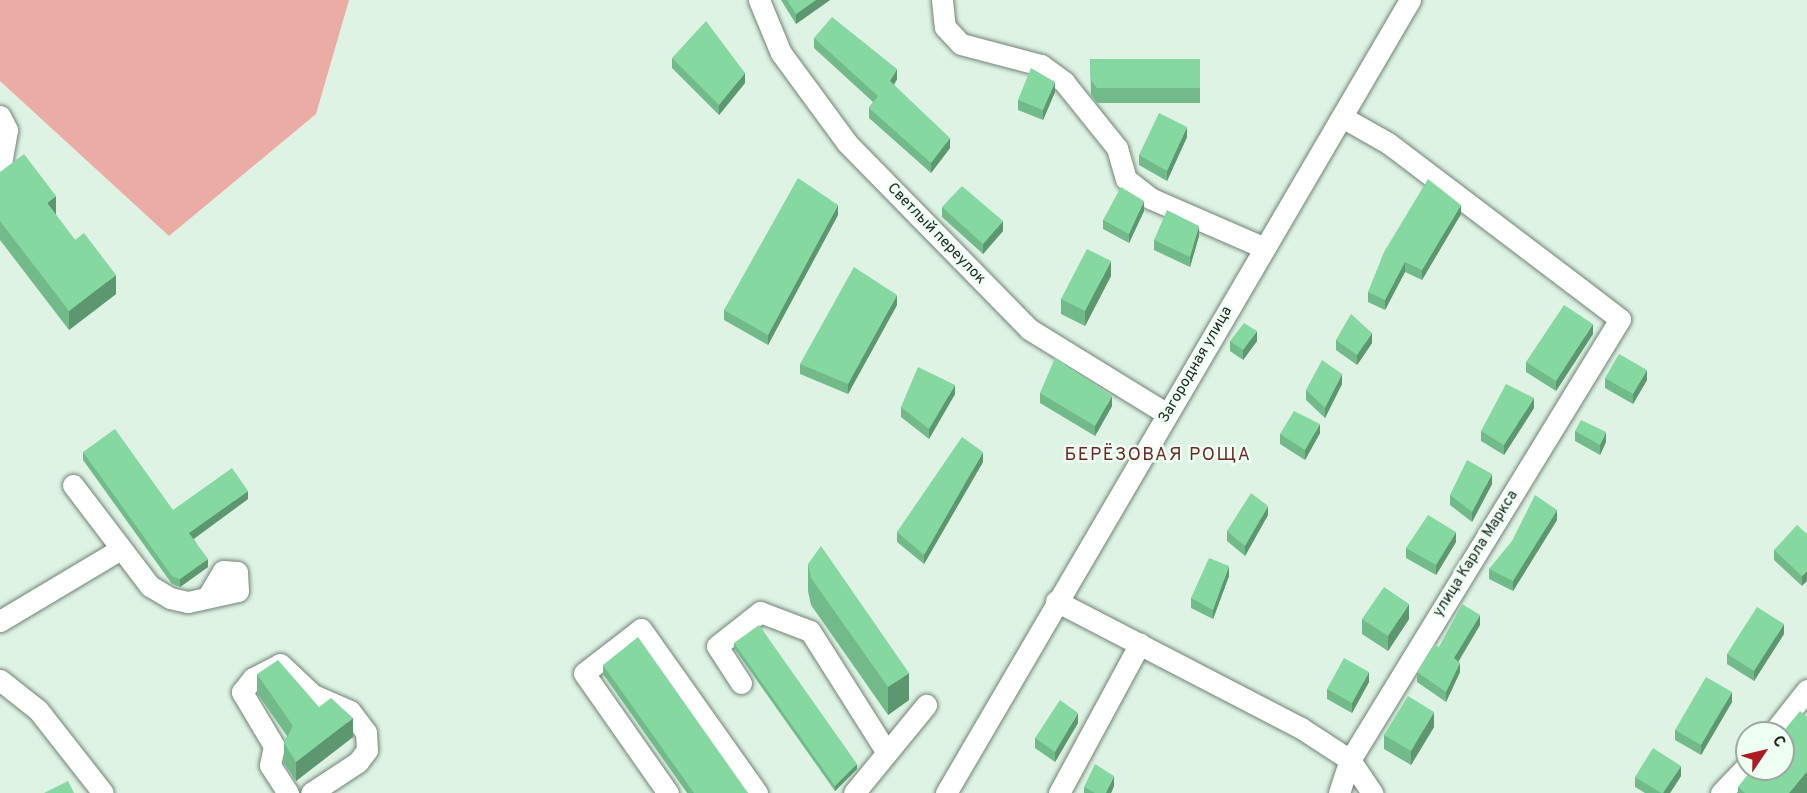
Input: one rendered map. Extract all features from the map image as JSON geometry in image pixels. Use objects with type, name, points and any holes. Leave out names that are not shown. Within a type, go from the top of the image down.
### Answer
[{"type":"street","name":"Светлый переулок","points":[[759,0],[781,53],[847,143],[1029,329],[1167,414]]},
{"type":"street","points":[[942,0],[945,27],[961,44],[1041,66],[1064,82],[1117,148],[1126,179],[1142,191],[1265,248]]},
{"type":"street","name":"Загородная улица","points":[[946,793],[1056,601],[1410,0]]},
{"type":"street","points":[[0,116],[7,130],[0,168]]},
{"type":"street","name":"улица Карла Маркса","points":[[1339,793],[1350,760],[1620,319],[1388,143],[1342,117]]},
{"type":"street","points":[[73,485],[119,550],[150,586],[170,598],[188,602],[208,596]]},
{"type":"street","points":[[3,612],[119,550]]},
{"type":"street","points":[[1056,601],[1140,644],[1350,760],[1372,793]]},
{"type":"street","points":[[741,683],[717,646],[760,612],[810,631],[887,753]]},
{"type":"street","points":[[668,793],[584,673],[641,629],[757,793]]},
{"type":"street","points":[[1059,793],[1140,644]]},
{"type":"street","points":[[288,793],[270,765],[274,746],[242,692],[253,678],[280,664],[313,695],[350,711],[366,732],[367,750],[358,762],[311,793]]},
{"type":"street","points":[[0,680],[38,710],[103,793]]},
{"type":"street","points":[[1782,721],[1807,690]]},
{"type":"street","points":[[854,793],[926,705]]},
{"type":"street","points":[[1721,793],[1735,778]]},
{"type":"shaded area","points":[[0,0],[349,0],[316,114],[169,236],[0,81]]},
{"type":"building","points":[[787,0],[816,0],[796,14]]},
{"type":"building","points":[[832,17],[897,69],[890,81],[950,138],[931,163],[869,108],[878,96],[814,38]]},
{"type":"building","points":[[706,21],[745,73],[719,105],[672,58]]},
{"type":"building","points":[[1090,59],[1200,59],[1200,88],[1097,88],[1091,80]]},
{"type":"building","points":[[1031,68],[1055,82],[1043,110],[1018,100]]},
{"type":"building","points":[[1159,113],[1187,127],[1167,171],[1139,155]]},
{"type":"building","points":[[24,154],[56,196],[47,203],[75,240],[84,233],[116,275],[69,311],[0,221],[0,172]]},
{"type":"building","points":[[798,178],[838,205],[768,335],[724,310]]},
{"type":"building","points":[[1428,179],[1461,205],[1422,270],[1405,262],[1385,300],[1368,292],[1384,252]]},
{"type":"building","points":[[962,186],[1003,221],[983,244],[942,207]]},
{"type":"building","points":[[1121,187],[1144,201],[1129,234],[1103,220]]},
{"type":"building","points":[[1167,210],[1199,226],[1190,257],[1154,240]]},
{"type":"building","points":[[1087,249],[1111,261],[1085,311],[1061,299]]},
{"type":"building","points":[[854,267],[897,295],[848,384],[800,364]]},
{"type":"building","points":[[1564,305],[1593,324],[1556,381],[1526,362]]},
{"type":"building","points":[[1351,314],[1372,333],[1357,355],[1336,340]]},
{"type":"building","points":[[1244,323],[1257,331],[1243,350],[1230,341]]},
{"type":"building","points":[[1619,354],[1647,370],[1633,394],[1605,378]]},
{"type":"building","points":[[1055,358],[1112,396],[1095,426],[1040,393]]},
{"type":"building","points":[[1322,360],[1342,374],[1325,408],[1306,390]]},
{"type":"building","points":[[918,367],[955,385],[929,429],[901,407]]},
{"type":"building","points":[[1506,384],[1534,398],[1504,445],[1481,431]]},
{"type":"building","points":[[1294,411],[1320,424],[1305,450],[1280,434]]},
{"type":"building","points":[[1581,420],[1606,432],[1600,445],[1575,431]]},
{"type":"building","points":[[115,429],[173,510],[232,468],[248,491],[189,533],[208,559],[180,579],[172,576],[83,452]]},
{"type":"building","points":[[962,437],[983,452],[924,555],[897,532]]},
{"type":"building","points":[[1467,460],[1492,474],[1472,512],[1450,495]]},
{"type":"building","points":[[1251,493],[1268,506],[1245,546],[1227,531]]},
{"type":"building","points":[[1535,495],[1557,510],[1513,581],[1489,569],[1512,541]]},
{"type":"building","points":[[1428,515],[1456,532],[1436,565],[1406,548]]},
{"type":"building","points":[[1797,525],[1807,534],[1807,571],[1802,576],[1774,550]]},
{"type":"building","points":[[821,546],[909,673],[888,687],[811,578],[808,564]]},
{"type":"building","points":[[1209,558],[1229,566],[1213,610],[1191,598]]},
{"type":"building","points":[[1384,587],[1409,604],[1388,636],[1362,619]]},
{"type":"building","points":[[1462,604],[1480,615],[1454,658],[1460,663],[1446,692],[1417,672],[1434,644],[1439,647]]},
{"type":"building","points":[[1757,607],[1784,624],[1754,671],[1727,654]]},
{"type":"building","points":[[759,625],[857,764],[835,786],[734,643]]},
{"type":"building","points":[[638,637],[748,793],[694,793],[603,665]]},
{"type":"building","points":[[1344,658],[1369,672],[1352,703],[1327,689]]},
{"type":"building","points":[[278,660],[319,707],[331,698],[353,718],[296,762],[284,743],[293,726],[257,674]]},
{"type":"building","points":[[1706,677],[1732,692],[1701,745],[1675,730]]},
{"type":"building","points":[[1408,696],[1434,712],[1411,751],[1384,735]]},
{"type":"building","points":[[1060,700],[1078,713],[1055,752],[1035,738]]},
{"type":"building","points":[[1800,711],[1807,717],[1807,771],[1789,793],[1745,793],[1738,787],[1743,781],[1795,781],[1795,721],[1792,721]]},
{"type":"building","points":[[1653,748],[1681,766],[1663,793],[1635,777]]},
{"type":"building","points":[[1095,764],[1114,776],[1106,793],[1095,793],[1084,787]]},
{"type":"building","points":[[68,781],[74,793],[44,793]]},
{"type":"district","name":"БЕРЁЗОВАЯ РОЩА","points":[[1158,456]]}]
